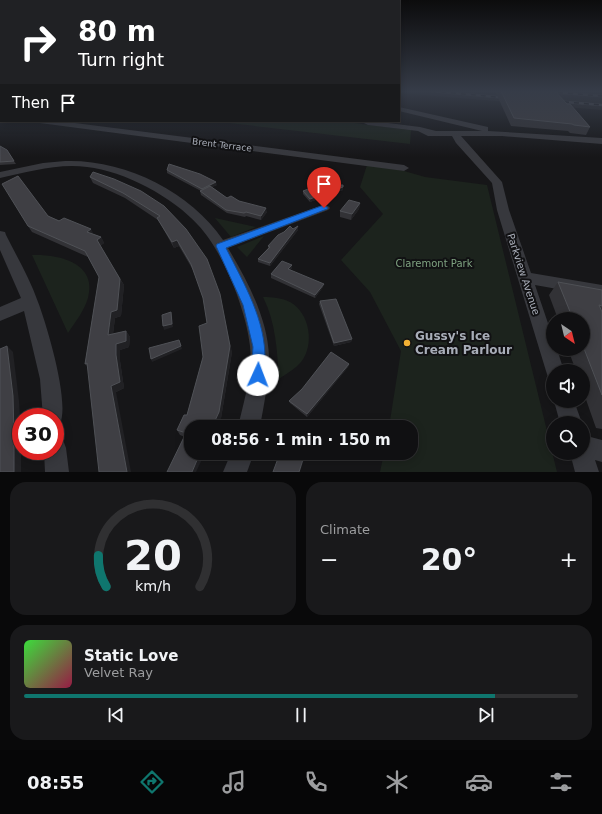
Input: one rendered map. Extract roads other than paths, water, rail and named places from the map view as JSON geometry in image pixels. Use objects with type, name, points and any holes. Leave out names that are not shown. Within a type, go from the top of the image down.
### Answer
[{"type":"street","points":[[416,113],[502,133]]},
{"type":"street","points":[[400,119],[420,122],[420,129]]},
{"type":"street","name":"Brent Terrace","points":[[48,122],[404,168]]},
{"type":"street","points":[[368,123],[420,129],[428,133],[502,133],[602,141]]},
{"type":"street","name":"Parkview Avenue","points":[[455,134],[459,141],[497,182],[553,364]]},
{"type":"street","points":[[0,175],[38,166],[88,164],[125,174],[150,184],[185,206],[203,222],[221,246],[249,305],[259,347],[258,388],[251,420]]},
{"type":"street","points":[[221,246],[324,208]]},
{"type":"street","points":[[0,235],[30,302],[50,379],[52,408]]},
{"type":"street","points":[[526,278],[602,291]]},
{"type":"street","points":[[0,314],[30,302]]},
{"type":"street","points":[[590,448],[602,451]]},
{"type":"street","points":[[56,460],[57,472]]},
{"type":"street","points":[[235,472],[240,460]]},
{"type":"street","points":[[583,460],[587,472]]},
{"type":"place","name":"Gussy's Ice Cream Parlour","points":[[407,343]]},
{"type":"park label","name":"Claremont Park","points":[[434,263]]}]
